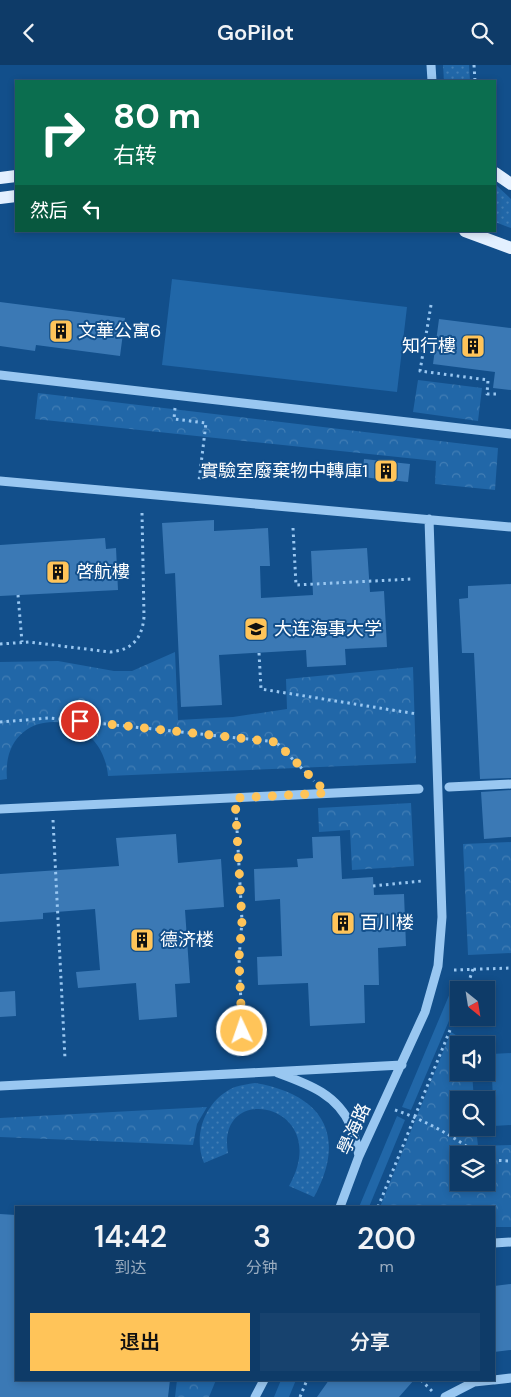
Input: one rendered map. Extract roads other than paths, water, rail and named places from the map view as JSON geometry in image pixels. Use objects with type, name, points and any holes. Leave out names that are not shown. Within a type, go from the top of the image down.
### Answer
[{"type":"main road","points":[[496,174],[511,184]]},
{"type":"main road","points":[[0,178],[15,176]]},
{"type":"main road","points":[[0,198],[15,196]]},
{"type":"main road","points":[[468,232],[511,247]]},
{"type":"street","points":[[431,65],[432,80]]},
{"type":"street","points":[[0,375],[511,434]]},
{"type":"street","points":[[0,481],[511,527]]},
{"type":"street","name":"學海路","points":[[340,1206],[359,1156],[425,1012],[438,966],[442,917],[429,519]]},
{"type":"street","points":[[449,787],[511,784]]},
{"type":"street","points":[[0,809],[419,789]]},
{"type":"street","points":[[0,1086],[402,1065]]},
{"type":"street","points":[[273,1071],[323,1091],[339,1107],[351,1126],[359,1156]]},
{"type":"street","points":[[495,1243],[511,1242]]},
{"type":"street","points":[[495,1380],[511,1378]]},
{"type":"street","points":[[256,1397],[264,1381]]},
{"type":"street","points":[[445,1397],[474,1382],[484,1381]]},
{"type":"place","name":"文華公寓6","points":[[61,331]]},
{"type":"place","name":"知行樓","points":[[473,346]]},
{"type":"place","name":"實驗室廢棄物中轉庫1","points":[[386,471]]},
{"type":"place","name":"啓航樓","points":[[58,572]]},
{"type":"place","name":"大连海事大学","points":[[256,629]]},
{"type":"place","name":"百川楼","points":[[343,923]]},
{"type":"place","name":"德济楼","points":[[142,940]]}]
